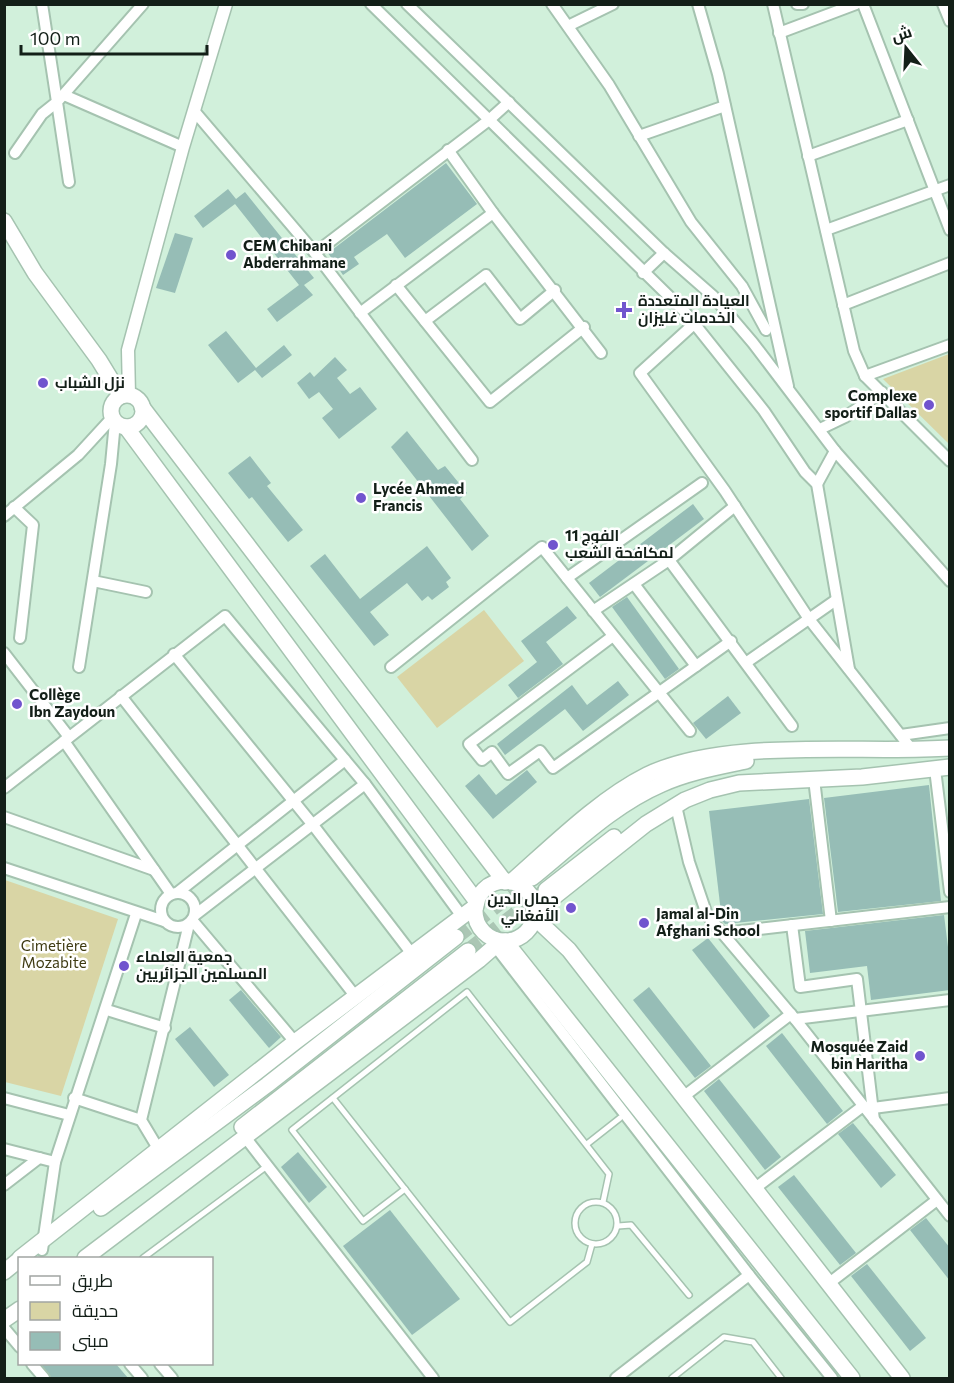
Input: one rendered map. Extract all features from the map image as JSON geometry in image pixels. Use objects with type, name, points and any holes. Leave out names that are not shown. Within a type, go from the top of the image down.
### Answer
[{"type":"main road","points":[[4,221],[35,273],[125,396],[137,399],[508,882]]},
{"type":"main road","points":[[125,396],[112,405],[117,422],[476,904]]},
{"type":"main road","points":[[117,422],[139,421],[142,407]]},
{"type":"main road","points":[[508,882],[618,793],[646,776],[669,766],[707,757],[790,751],[914,751],[950,748]]},
{"type":"main road","points":[[532,878],[642,793],[681,777],[790,751]]},
{"type":"main road","points":[[546,890],[623,830],[661,805],[702,786],[718,782],[814,779],[942,768]]},
{"type":"main road","points":[[88,1255],[499,942],[521,937],[528,930],[535,914],[639,830],[676,806],[710,790],[739,783]]},
{"type":"main road","points":[[852,1378],[499,942],[482,930],[475,915],[476,904],[484,889],[492,884],[508,882],[526,889],[534,903],[535,914],[569,950],[902,1378]]},
{"type":"main road","points":[[39,1249],[295,1042],[476,904]]},
{"type":"main road","points":[[24,1257],[39,1249],[267,1085],[456,937]]},
{"type":"main road","points":[[88,1255],[195,1164],[468,951]]},
{"type":"main road","points":[[4,1274],[18,1261]]},
{"type":"main road","points":[[4,1274],[18,1268]]},
{"type":"main road","points":[[4,1320],[18,1310]]},
{"type":"street","points":[[42,4],[60,99],[69,183]]},
{"type":"street","points":[[15,153],[42,114],[60,99],[143,4]]},
{"type":"street","points":[[125,396],[128,350],[183,147],[226,4]]},
{"type":"street","points":[[371,4],[695,323],[764,411],[805,472],[817,484],[849,669]]},
{"type":"street","points":[[407,4],[664,253],[712,296],[753,343],[835,451],[950,581]]},
{"type":"street","points":[[552,4],[609,85],[691,222],[742,286],[766,330]]},
{"type":"street","points":[[568,26],[613,4]]},
{"type":"street","points":[[698,4],[725,105],[789,390]]},
{"type":"street","points":[[773,4],[854,351],[865,376],[949,458]]},
{"type":"street","points":[[797,4],[802,4]]},
{"type":"street","points":[[779,33],[855,4]]},
{"type":"street","points":[[863,4],[950,230]]},
{"type":"street","points":[[943,4],[950,21]]},
{"type":"street","points":[[60,99],[183,147]]},
{"type":"street","points":[[315,253],[489,120],[509,102]]},
{"type":"street","points":[[639,136],[725,105]]},
{"type":"street","points":[[195,112],[315,253],[472,460]]},
{"type":"street","points":[[808,156],[908,120]]},
{"type":"street","points":[[448,150],[493,213],[584,327],[601,352]]},
{"type":"street","points":[[826,230],[950,185]]},
{"type":"street","points":[[360,313],[493,213]]},
{"type":"street","points":[[643,273],[664,253]]},
{"type":"street","points":[[843,305],[950,263]]},
{"type":"street","points":[[425,321],[486,275],[520,319],[555,290]]},
{"type":"street","points":[[396,285],[490,402],[584,327]]},
{"type":"street","points":[[753,343],[766,330],[771,303]]},
{"type":"street","points":[[695,323],[640,373],[735,507],[809,619],[914,751]]},
{"type":"street","points":[[865,376],[950,345]]},
{"type":"street","points":[[820,429],[845,417],[882,392]]},
{"type":"street","points":[[4,516],[117,422]]},
{"type":"street","points":[[79,667],[117,422]]},
{"type":"street","points":[[817,484],[835,451]]},
{"type":"street","points":[[567,578],[702,483]]},
{"type":"street","points":[[14,507],[33,525],[20,638]]},
{"type":"street","points":[[593,611],[669,560],[735,507]]},
{"type":"street","points":[[391,667],[542,547],[690,731]]},
{"type":"street","points":[[669,560],[747,662],[792,726]]},
{"type":"street","points":[[93,581],[146,592]]},
{"type":"street","points":[[634,584],[696,666]]},
{"type":"street","points":[[747,662],[836,600]]},
{"type":"street","points":[[4,788],[225,616],[365,784],[461,915]]},
{"type":"street","points":[[613,636],[470,744],[482,760],[492,752],[508,774],[540,751],[553,768],[731,642]]},
{"type":"street","points":[[4,653],[67,739],[154,870],[174,894],[191,900],[192,920],[141,1120]]},
{"type":"street","points":[[174,654],[313,825],[412,954]]},
{"type":"street","points":[[121,696],[356,997]]},
{"type":"street","points":[[901,735],[950,728]]},
{"type":"street","points":[[164,921],[161,906],[174,894],[345,760]]},
{"type":"street","points":[[942,768],[950,892]]},
{"type":"street","points":[[814,779],[831,921]]},
{"type":"street","points":[[4,868],[136,914],[164,921],[178,928],[192,920],[365,784]]},
{"type":"street","points":[[676,806],[689,862],[707,915],[868,1107],[875,1121],[950,1216]]},
{"type":"street","points":[[4,817],[154,870]]},
{"type":"street","points":[[724,933],[950,908]]},
{"type":"street","points":[[39,1249],[55,1162],[74,1098],[107,1010],[136,914]]},
{"type":"street","points":[[192,920],[295,1042]]},
{"type":"street","points":[[792,926],[800,987],[857,980],[868,1107]]},
{"type":"street","points":[[499,942],[749,1275],[831,1378]]},
{"type":"street","points":[[683,1097],[793,1017],[950,1000]]},
{"type":"street","points":[[107,1010],[165,1028]]},
{"type":"street","points":[[4,1098],[69,1115]]},
{"type":"street","points":[[74,1098],[141,1120],[159,1150]]},
{"type":"street","points":[[754,1189],[868,1107],[950,1098]]},
{"type":"street","points":[[245,1137],[433,1378]]},
{"type":"street","points":[[4,1149],[55,1162]]},
{"type":"street","points":[[4,1185],[39,1158]]},
{"type":"street","points":[[828,1284],[937,1200]]},
{"type":"street","points":[[616,1378],[749,1275]]},
{"type":"street","points":[[4,1328],[18,1345]]},
{"type":"street","points":[[131,1365],[142,1378]]},
{"type":"street","points":[[161,1365],[172,1378]]},
{"type":"lane","points":[[405,1189],[363,1221],[292,1130],[467,992],[609,1174],[603,1202]]},
{"type":"lane","points":[[333,1098],[510,1322],[587,1262],[592,1244]]},
{"type":"lane","points":[[587,1144],[620,1118]]},
{"type":"lane","points":[[144,1257],[268,1165]]},
{"type":"lane","points":[[603,1202],[615,1212],[618,1226],[611,1240],[597,1245],[582,1240],[574,1228],[576,1213],[588,1203],[603,1202]]},
{"type":"lane","points":[[618,1226],[631,1226],[689,1295]]},
{"type":"lane","points":[[672,1378],[724,1336],[753,1342],[781,1378]]},
{"type":"green space","name":"Complexe sportif Dallas","points":[[949,354],[949,444],[883,379]]},
{"type":"green space","points":[[484,610],[524,661],[437,728],[397,677]]},
{"type":"green space","name":"Cimetière Mozabite","points":[[5,880],[118,919],[61,1096],[5,1082]]},
{"type":"building","points":[[446,163],[477,204],[405,258],[387,234],[354,257],[359,264],[343,275],[328,253]]},
{"type":"building","points":[[228,189],[236,199],[245,192],[314,278],[304,285],[313,295],[277,322],[267,309],[299,285],[235,204],[203,228],[194,216]]},
{"type":"building","points":[[175,233],[193,238],[175,293],[156,288]]},
{"type":"building","points":[[226,331],[256,368],[284,345],[292,355],[262,378],[255,370],[238,383],[208,345]]},
{"type":"building","points":[[335,357],[347,370],[337,378],[350,394],[360,387],[377,409],[339,439],[322,418],[333,409],[319,392],[309,399],[297,383],[310,372],[314,377]]},
{"type":"building","points":[[407,431],[438,470],[445,466],[467,493],[460,499],[489,536],[472,551],[391,447]]},
{"type":"building","points":[[250,456],[271,483],[267,486],[303,530],[288,542],[252,497],[249,499],[228,473]]},
{"type":"building","points":[[693,504],[704,519],[600,597],[589,583]]},
{"type":"building","points":[[427,546],[451,578],[446,582],[449,587],[432,600],[428,596],[422,601],[407,583],[370,612],[389,635],[374,646],[310,566],[325,554],[360,599]]},
{"type":"building","points":[[627,597],[679,669],[665,679],[612,607]]},
{"type":"building","points":[[567,606],[577,618],[546,642],[563,664],[518,698],[508,685],[537,662],[521,641]]},
{"type":"building","points":[[618,681],[629,695],[583,731],[565,709],[505,755],[497,744],[572,685],[587,705]]},
{"type":"building","points":[[728,696],[741,713],[706,739],[693,723]]},
{"type":"building","points":[[527,770],[537,782],[493,819],[465,786],[479,774],[496,795]]},
{"type":"building","points":[[929,785],[941,901],[838,912],[824,798]]},
{"type":"building","points":[[809,799],[823,914],[725,924],[722,921],[709,811]]},
{"type":"building","points":[[944,915],[950,963],[950,990],[871,1000],[867,966],[810,973],[805,931]]},
{"type":"building","points":[[708,938],[770,1016],[754,1029],[692,950]]},
{"type":"building","points":[[649,987],[711,1066],[695,1078],[633,1000]]},
{"type":"building","points":[[241,990],[281,1037],[269,1048],[229,1000]]},
{"type":"building","points":[[190,1027],[229,1075],[214,1087],[175,1039]]},
{"type":"building","points":[[782,1033],[843,1111],[827,1124],[766,1046]]},
{"type":"building","points":[[719,1079],[781,1157],[765,1170],[704,1091]]},
{"type":"building","points":[[853,1123],[896,1175],[881,1188],[838,1134]]},
{"type":"building","points":[[298,1152],[327,1187],[309,1203],[281,1167]]},
{"type":"building","points":[[794,1175],[856,1253],[840,1265],[778,1187]]},
{"type":"building","points":[[390,1210],[460,1299],[412,1335],[343,1246]]},
{"type":"building","points":[[926,1218],[950,1248],[950,1281],[910,1230]]},
{"type":"building","points":[[867,1264],[926,1338],[910,1351],[851,1276]]},
{"type":"building","points":[[42,1365],[117,1365],[128,1378],[51,1378]]},
{"type":"tunnel","points":[[456,937],[532,878]]},
{"type":"tunnel","points":[[468,951],[546,890]]},
{"type":"place","name":"CEM Chibani Abderrahmane","points":[[231,255]]},
{"type":"place","name":"العيادة المتعددة الخدمات غليزان","points":[[624,310]]},
{"type":"place","name":"نزل الشباب","points":[[43,383]]},
{"type":"place","name":"Complexe sportif Dallas","points":[[929,405]]},
{"type":"place","name":"Lycée Ahmed Francis","points":[[361,498]]},
{"type":"place","name":"الفوج 11 لمكافحة الشعب","points":[[553,545]]},
{"type":"place","name":"Collège Ibn Zaydoun","points":[[17,704]]},
{"type":"place","name":"جمال الدين الأفغاني","points":[[571,908]]},
{"type":"place","name":"Jamal al-Din Afghani School","points":[[644,923]]},
{"type":"place","name":"جمعية العلماء المسلمين الجزائريين","points":[[124,966]]},
{"type":"place","name":"Mosquée Zaid bin Haritha","points":[[920,1056]]}]
